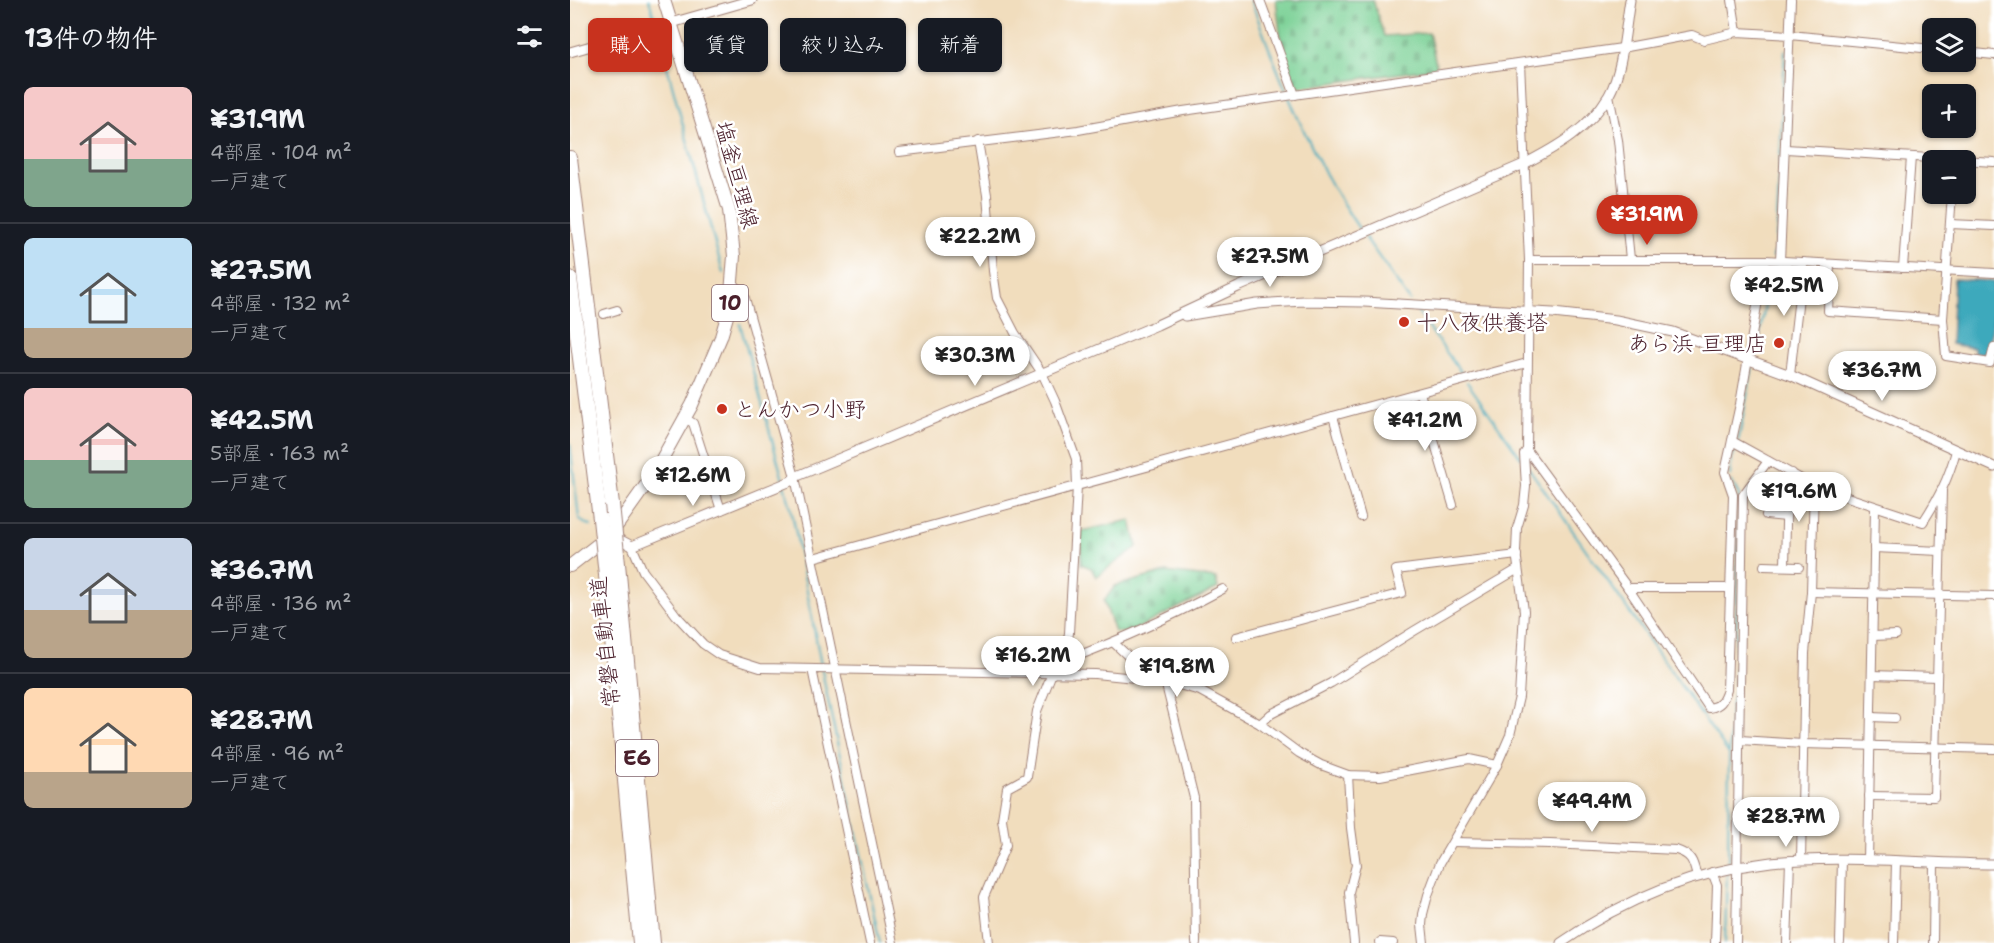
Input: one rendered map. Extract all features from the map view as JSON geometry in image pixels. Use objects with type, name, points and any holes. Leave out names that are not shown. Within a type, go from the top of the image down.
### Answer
[{"type":"highway","name":"常磐自動車道","points":[[570,158],[612,504],[613,574],[625,770],[640,943]]},
{"type":"highway","name":"常磐自動車道","points":[[570,278],[600,519],[613,574],[654,943]]},
{"type":"highway","points":[[625,770],[624,807],[631,943]]},
{"type":"main road","name":"塩釜亘理線","points":[[664,0],[668,18]]},
{"type":"main road","name":"塩釜亘理線","points":[[570,566],[611,534],[653,475],[686,419],[724,329],[730,306],[733,282],[733,240],[729,210],[672,33]]},
{"type":"street","points":[[672,23],[752,0]]},
{"type":"street","points":[[1260,0],[1290,95]]},
{"type":"street","points":[[633,546],[1524,165],[1560,145],[1583,127],[1609,95],[1616,78],[1630,0]]},
{"type":"street","points":[[1732,0],[1737,32]]},
{"type":"street","points":[[1780,261],[1791,0]]},
{"type":"street","points":[[899,152],[1078,130],[1183,111],[1622,48],[1692,35],[1704,40],[1737,32],[1922,48]]},
{"type":"street","points":[[570,52],[588,47]]},
{"type":"street","points":[[1976,53],[1994,55]]},
{"type":"street","points":[[1424,943],[1422,925],[1428,895],[1440,863],[1497,765],[1510,735],[1519,697],[1524,611],[1518,569],[1517,528],[1524,505],[1526,473],[1529,313],[1529,260],[1520,63]]},
{"type":"street","points":[[1609,95],[1618,140],[1630,259]]},
{"type":"street","points":[[978,141],[987,195],[997,298],[1015,333],[1042,373],[1076,459],[1077,486],[1068,635],[1062,673]]},
{"type":"street","points":[[1786,149],[1922,158]]},
{"type":"street","points":[[1903,268],[1911,157]]},
{"type":"street","points":[[1976,161],[1994,162]]},
{"type":"street","points":[[1951,204],[1943,319],[1946,356],[1992,363],[1994,347]]},
{"type":"street","points":[[1950,224],[1994,226]]},
{"type":"street","points":[[1529,260],[1765,260],[1994,273]]},
{"type":"street","points":[[1525,452],[1628,588],[1709,708],[1717,707],[1722,702],[1726,690],[1730,588],[1733,495],[1725,472],[1736,443],[1753,361],[1765,260]]},
{"type":"street","points":[[1790,375],[1803,262]]},
{"type":"street","points":[[1830,264],[1827,311],[1943,319]]},
{"type":"street","points":[[733,282],[745,298],[813,558],[893,943]]},
{"type":"street","points":[[1173,317],[1257,304],[1303,301],[1364,302],[1553,313],[1616,320],[1673,332],[1790,375],[1994,468]]},
{"type":"street","points":[[604,314],[617,310]]},
{"type":"street","points":[[813,558],[1527,363]]},
{"type":"street","points":[[1420,393],[1453,505]]},
{"type":"street","points":[[1333,416],[1361,517]]},
{"type":"street","points":[[686,419],[693,423],[721,510]]},
{"type":"street","points":[[1736,443],[1814,486],[1923,522],[1950,475],[1956,451]]},
{"type":"street","points":[[1736,943],[1735,868],[1740,740],[1743,495],[1768,460]]},
{"type":"street","points":[[1785,566],[1787,481],[1792,474]]},
{"type":"street","points":[[1801,860],[1805,653],[1814,486]]},
{"type":"street","points":[[1869,796],[1934,797],[1942,491]]},
{"type":"street","points":[[1868,860],[1875,507]]},
{"type":"street","points":[[1766,515],[1786,517]]},
{"type":"street","points":[[611,534],[633,546],[643,571],[676,615],[703,644],[719,655],[760,668],[1095,674],[1165,681],[1200,691],[1260,724],[1299,753],[1321,765],[1348,775],[1380,776],[1469,759],[1497,765]]},
{"type":"street","points":[[1874,548],[1940,551]]},
{"type":"street","points":[[1236,638],[1402,593],[1396,570],[1517,555]]},
{"type":"street","points":[[1764,566],[1799,567]]},
{"type":"street","points":[[1260,724],[1271,714],[1331,683],[1518,569]]},
{"type":"street","points":[[1628,588],[1730,588]]},
{"type":"street","points":[[1064,661],[1114,643],[1177,614],[1223,589]]},
{"type":"street","points":[[1810,592],[1994,596]]},
{"type":"street","points":[[1873,636],[1896,635]]},
{"type":"street","points":[[1114,643],[1145,672],[1150,680]]},
{"type":"street","points":[[813,669],[870,943]]},
{"type":"street","points":[[989,943],[984,897],[1006,845],[1002,819],[1007,788],[1027,777],[1037,711],[1052,673]]},
{"type":"street","points":[[1872,675],[1937,677]]},
{"type":"street","points":[[1165,681],[1194,798],[1196,943]]},
{"type":"street","points":[[1871,717],[1895,718]]},
{"type":"street","points":[[1740,740],[1994,749]]},
{"type":"street","points":[[1348,775],[1356,865],[1349,892],[1354,943]]},
{"type":"street","points":[[1453,842],[1676,850],[1687,853],[1692,860],[1697,877]]},
{"type":"street","points":[[1561,943],[1587,924],[1626,903],[1697,877],[1735,868],[1801,860],[1994,864]]},
{"type":"street","points":[[1840,943],[1842,860]]},
{"type":"street","points":[[1787,943],[1790,861]]},
{"type":"street","points":[[1894,943],[1896,861]]},
{"type":"street","points":[[1933,943],[1934,863]]},
{"type":"street","points":[[1715,872],[1717,885],[1715,943]]},
{"type":"street","points":[[1380,942],[1393,943]]},
{"type":"green space","points":[[1276,0],[1373,0],[1384,36],[1429,33],[1437,68],[1296,88],[1282,49]]},
{"type":"green space","points":[[1131,520],[1137,547],[1096,577],[1091,568],[1081,564],[1081,531]]},
{"type":"green space","points":[[1166,572],[1216,578],[1218,588],[1128,633],[1115,632],[1104,601],[1115,586]]},
{"type":"water","points":[[1954,279],[1994,281],[1994,317],[1988,353],[1974,353],[1974,348],[1951,344]]},
{"type":"waterway","points":[[649,0],[654,18]]},
{"type":"waterway","points":[[1251,0],[1298,119],[1327,176],[1360,230]]},
{"type":"waterway","points":[[1773,257],[1776,246],[1785,51]]},
{"type":"waterway","points":[[669,72],[723,273]]},
{"type":"waterway","points":[[1365,237],[1410,301]]},
{"type":"waterway","points":[[1755,360],[1772,265]]},
{"type":"waterway","points":[[1415,308],[1464,377]]},
{"type":"waterway","points":[[740,324],[783,480]]},
{"type":"waterway","points":[[1738,442],[1753,365]]},
{"type":"waterway","points":[[1467,382],[1521,458]]},
{"type":"waterway","points":[[570,444],[579,518],[591,525]]},
{"type":"waterway","points":[[1730,476],[1732,458],[1737,447]]},
{"type":"waterway","points":[[1528,467],[1729,754],[1728,866]]},
{"type":"waterway","points":[[1729,753],[1731,709],[1735,688],[1739,495],[1732,482]]},
{"type":"waterway","points":[[784,485],[791,507],[825,686],[880,943]]},
{"type":"waterway","points":[[1725,943],[1727,872]]},
{"type":"place","name":"十八夜供養塔","points":[[1404,322]]},
{"type":"place","name":"あら浜 亘理店","points":[[1779,343]]},
{"type":"place","name":"とんかつ小野","points":[[722,409]]}]
